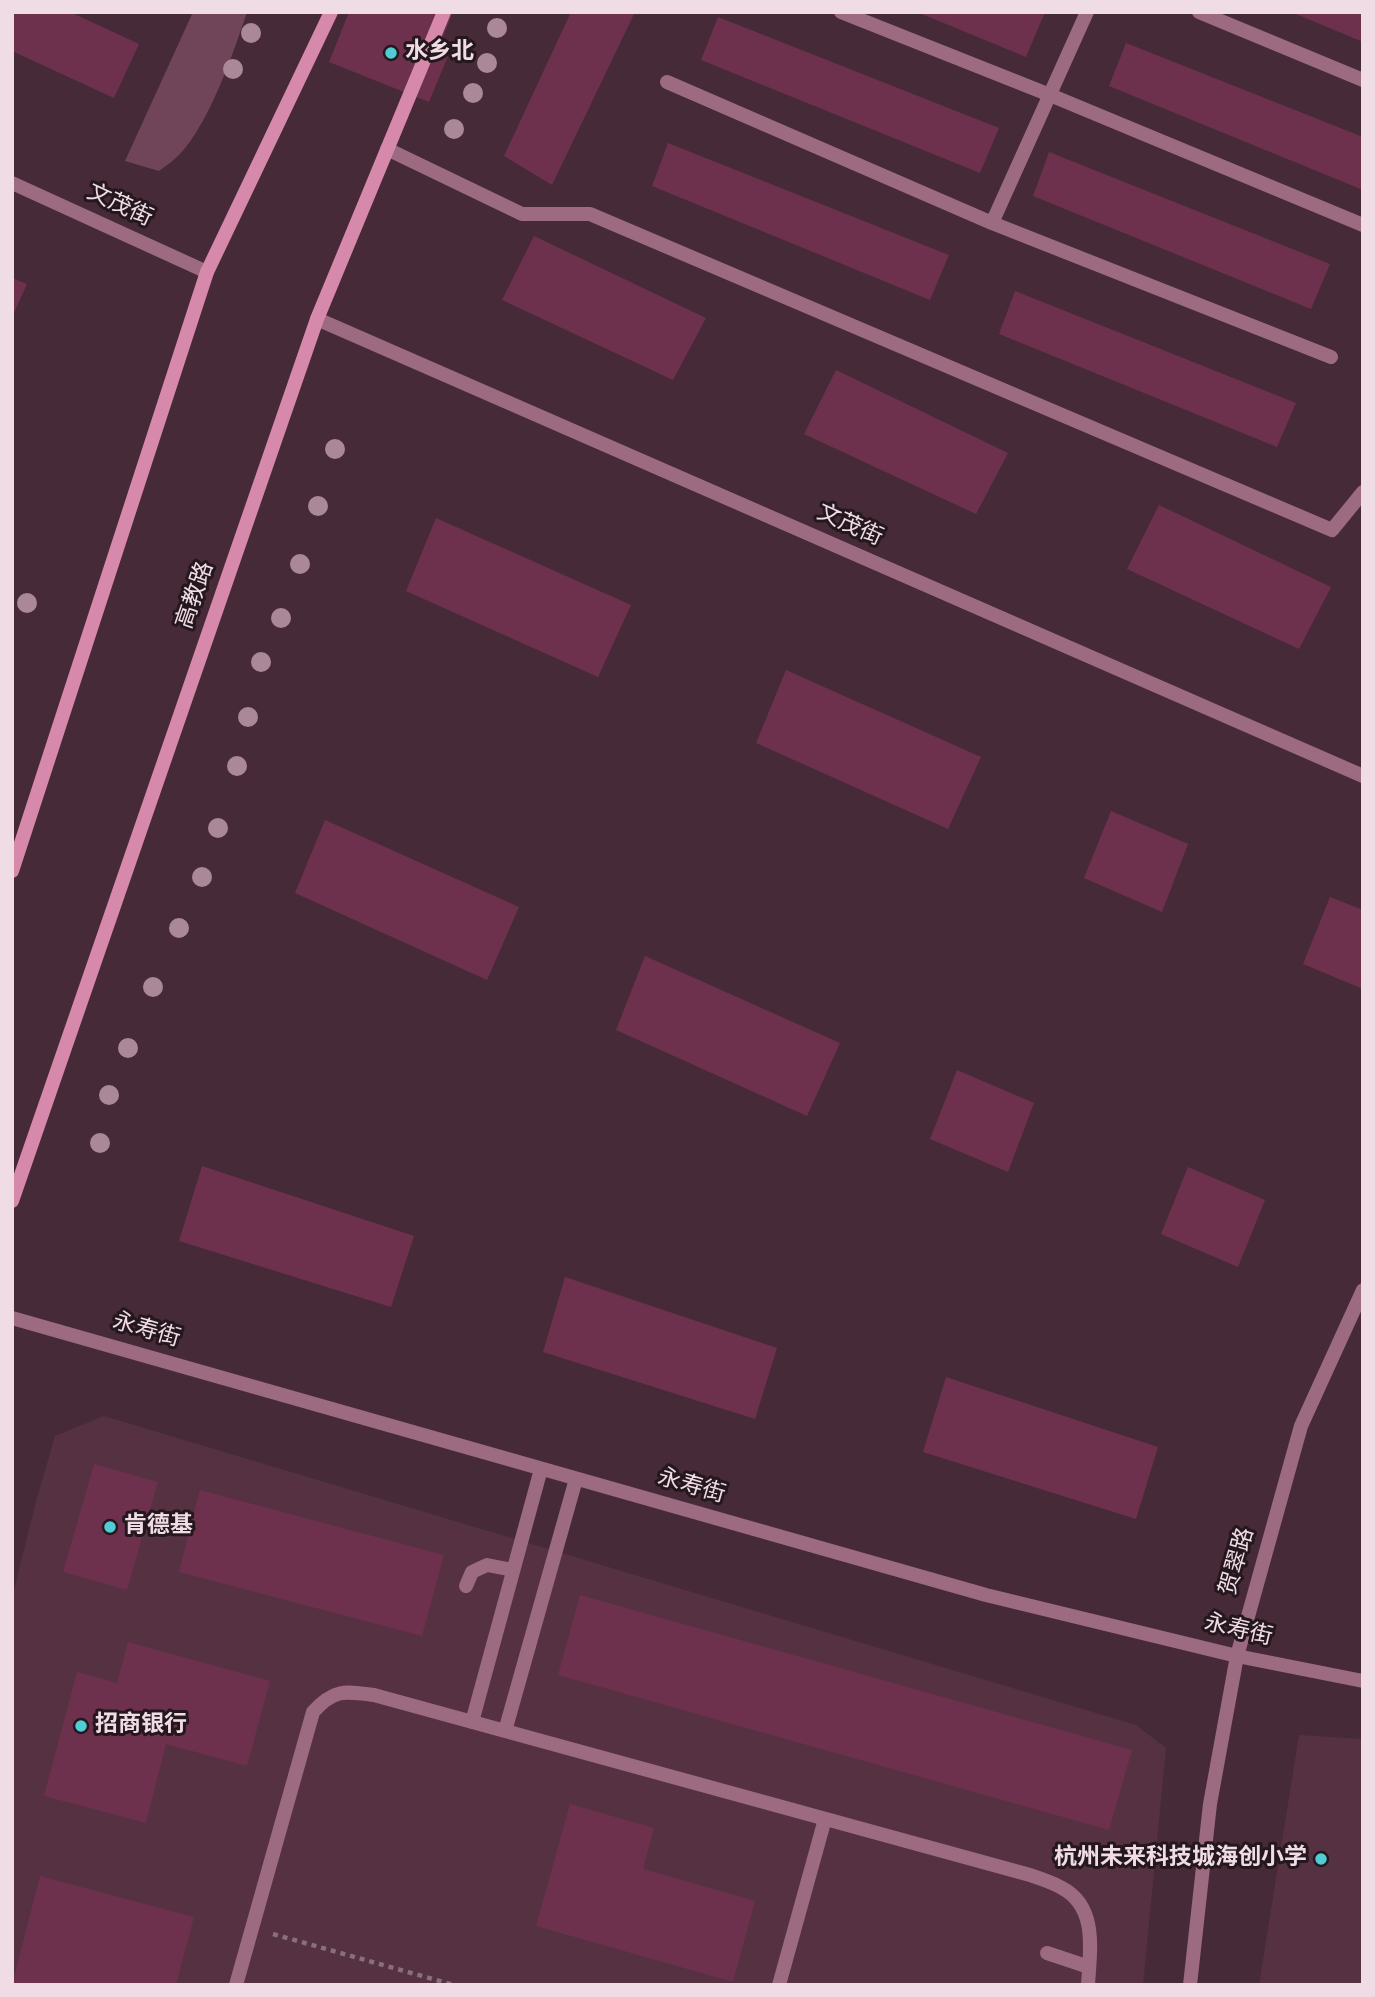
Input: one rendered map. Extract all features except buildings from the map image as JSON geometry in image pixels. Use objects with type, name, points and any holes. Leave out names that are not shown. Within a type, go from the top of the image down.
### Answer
[{"type":"main road","points":[[12,871],[207,272],[331,12]]},
{"type":"main road","name":"高教路","points":[[12,1201],[317,320],[444,12]]},
{"type":"street","points":[[841,12],[1050,95],[1363,225]]},
{"type":"street","points":[[992,223],[1087,12]]},
{"type":"street","points":[[1199,12],[1363,80]]},
{"type":"street","points":[[667,82],[992,223],[1331,357]]},
{"type":"street","points":[[387,149],[522,214],[590,214],[1332,530],[1363,492]]},
{"type":"street","name":"文茂街","points":[[12,183],[207,272]]},
{"type":"street","name":"文茂街","points":[[317,320],[1363,776]]},
{"type":"street","name":"贺翠路","points":[[1190,1985],[1210,1804],[1237,1656],[1301,1426],[1363,1290]]},
{"type":"street","name":"永寿街","points":[[12,1318],[986,1595],[1237,1656],[1363,1681]]},
{"type":"street","points":[[472,1722],[541,1469]]},
{"type":"street","points":[[505,1731],[576,1479]]},
{"type":"street","points":[[466,1586],[472,1572],[487,1565],[513,1570]]},
{"type":"street","points":[[236,1985],[313,1712],[326,1698],[340,1693],[374,1695],[1031,1875],[1064,1888],[1083,1908],[1091,1934],[1088,1985]]},
{"type":"street","points":[[779,1985],[825,1819]]},
{"type":"street","points":[[1047,1953],[1089,1967]]},
{"type":"path","points":[[252,1928],[454,1985]]},
{"type":"shaded area","points":[[193,12],[247,12],[211,106],[180,154],[159,171],[125,161]]},
{"type":"shaded area","points":[[104,1416],[1136,1725],[1166,1748],[1143,1985],[12,1985],[12,1598],[55,1436]]},
{"type":"shaded area","name":"杭州未来科技城海创小学","points":[[1299,1735],[1363,1739],[1363,1985],[1259,1985]]},
{"type":"place","name":"水乡北","points":[[391,53]]},
{"type":"place","name":"肯德基","points":[[110,1527]]},
{"type":"place","name":"招商银行","points":[[81,1726]]},
{"type":"place","name":"杭州未来科技城海创小学","points":[[1321,1859]]}]
